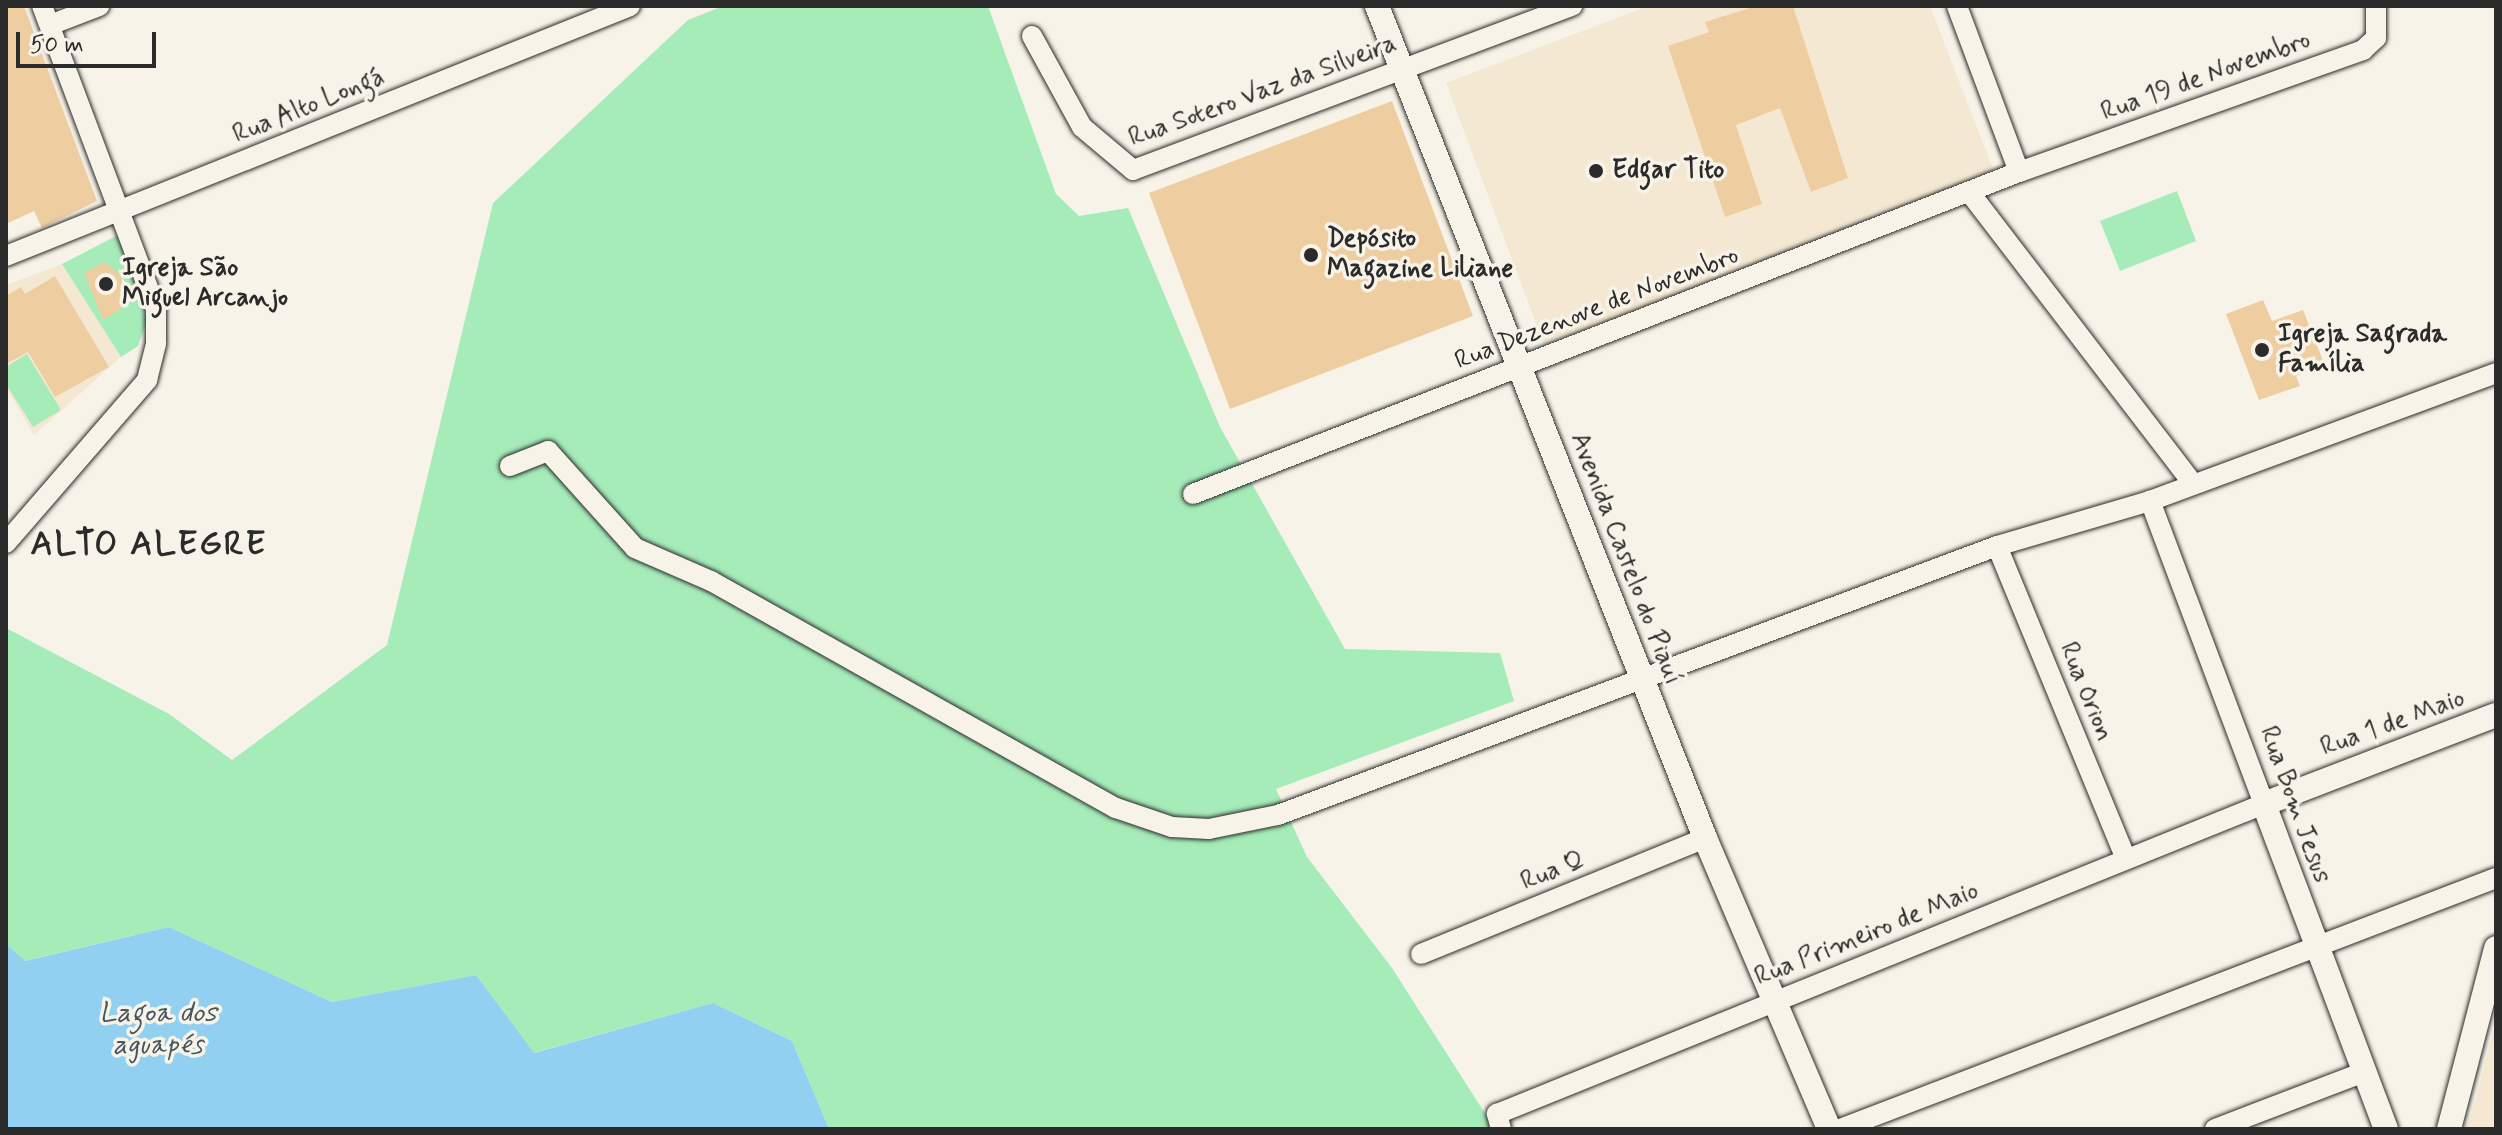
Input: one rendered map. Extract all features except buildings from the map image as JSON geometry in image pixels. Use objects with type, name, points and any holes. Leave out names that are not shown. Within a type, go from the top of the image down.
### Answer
[{"type":"main road","name":"Avenida Castelo do Piauí","points":[[1377,6],[1705,838],[1829,1129]]},
{"type":"main road","name":"Rua 1 de Maio","points":[[2264,804],[2496,715]]},
{"type":"main road","name":"Rua Bom Jesus","points":[[2264,804],[2386,1129]]},
{"type":"main road","points":[[2449,1129],[2496,948]]},
{"type":"street","points":[[6,543],[147,380],[156,309],[122,210],[46,16],[99,6]]},
{"type":"street","name":"Rua Alto Longá","points":[[6,256],[630,6]]},
{"type":"street","name":"Rua Sotero Vaz da Silveira","points":[[1032,36],[1082,127],[1133,170],[1572,6]]},
{"type":"street","points":[[1957,6],[2019,172]]},
{"type":"street","name":"Rua 19 de Novembro","points":[[2019,172],[2363,50],[2376,38],[2376,6]]},
{"type":"street","name":"Rua Dezenove de Novembro","points":[[1193,494],[2019,172]]},
{"type":"street","points":[[1970,193],[2192,482]]},
{"type":"street","points":[[510,466],[548,451],[635,548],[711,581],[1116,808],[1172,827],[1230,827],[1278,815],[1997,546],[2150,501],[2192,482],[2496,373]]},
{"type":"street","name":"Rua Bom Jesus","points":[[2150,501],[2264,804]]},
{"type":"street","name":"Rua Orion","points":[[1997,546],[2125,857]]},
{"type":"street","name":"Rua Primeiro de Maio","points":[[1497,1124],[1775,1001],[2125,857],[2264,804]]},
{"type":"street","name":"Rua Q","points":[[1421,954],[1705,838]]},
{"type":"street","points":[[1840,1129],[2315,943],[2496,878]]},
{"type":"street","points":[[2215,1129],[2364,1072]]},
{"type":"shaded area","points":[[1648,6],[1930,6],[1995,174],[1544,345],[1446,83]]},
{"type":"shaded area","points":[[62,264],[121,357],[34,435],[6,388],[6,285]]},
{"type":"shaded area","points":[[2496,1021],[2496,1129],[2466,1129],[2474,1107]]},
{"type":"green space","points":[[723,6],[988,6],[1056,194],[1079,216],[1128,208],[1220,427],[1345,649],[1500,653],[1514,701],[1276,789],[1307,857],[1392,968],[1495,1129],[829,1129],[792,1041],[713,1003],[533,1053],[476,975],[332,1002],[169,927],[24,961],[6,944],[6,628],[169,714],[232,760],[387,645],[493,203],[688,20]]},
{"type":"green space","points":[[2177,191],[2196,241],[2120,271],[2100,221]]},
{"type":"green space","points":[[118,235],[147,320],[138,346],[121,357],[62,264]]},
{"type":"green space","points":[[27,354],[61,410],[33,427],[6,384],[6,367]]},
{"type":"water","name":"Lagoa dos aguapés","points":[[169,927],[332,1002],[476,975],[534,1053],[713,1003],[792,1041],[829,1129],[6,1129],[6,944],[25,961]]},
{"type":"place","name":"Edgar Tito","points":[[1596,171]]},
{"type":"place","name":"Depósito Magazine Liliane","points":[[1311,255]]},
{"type":"place","name":"Igreja São Miguel Arcanjo","points":[[106,284]]},
{"type":"place","name":"Igreja Sagrada Família","points":[[2262,350]]},
{"type":"district","name":"ALTO ALEGRE","points":[[149,545]]}]
